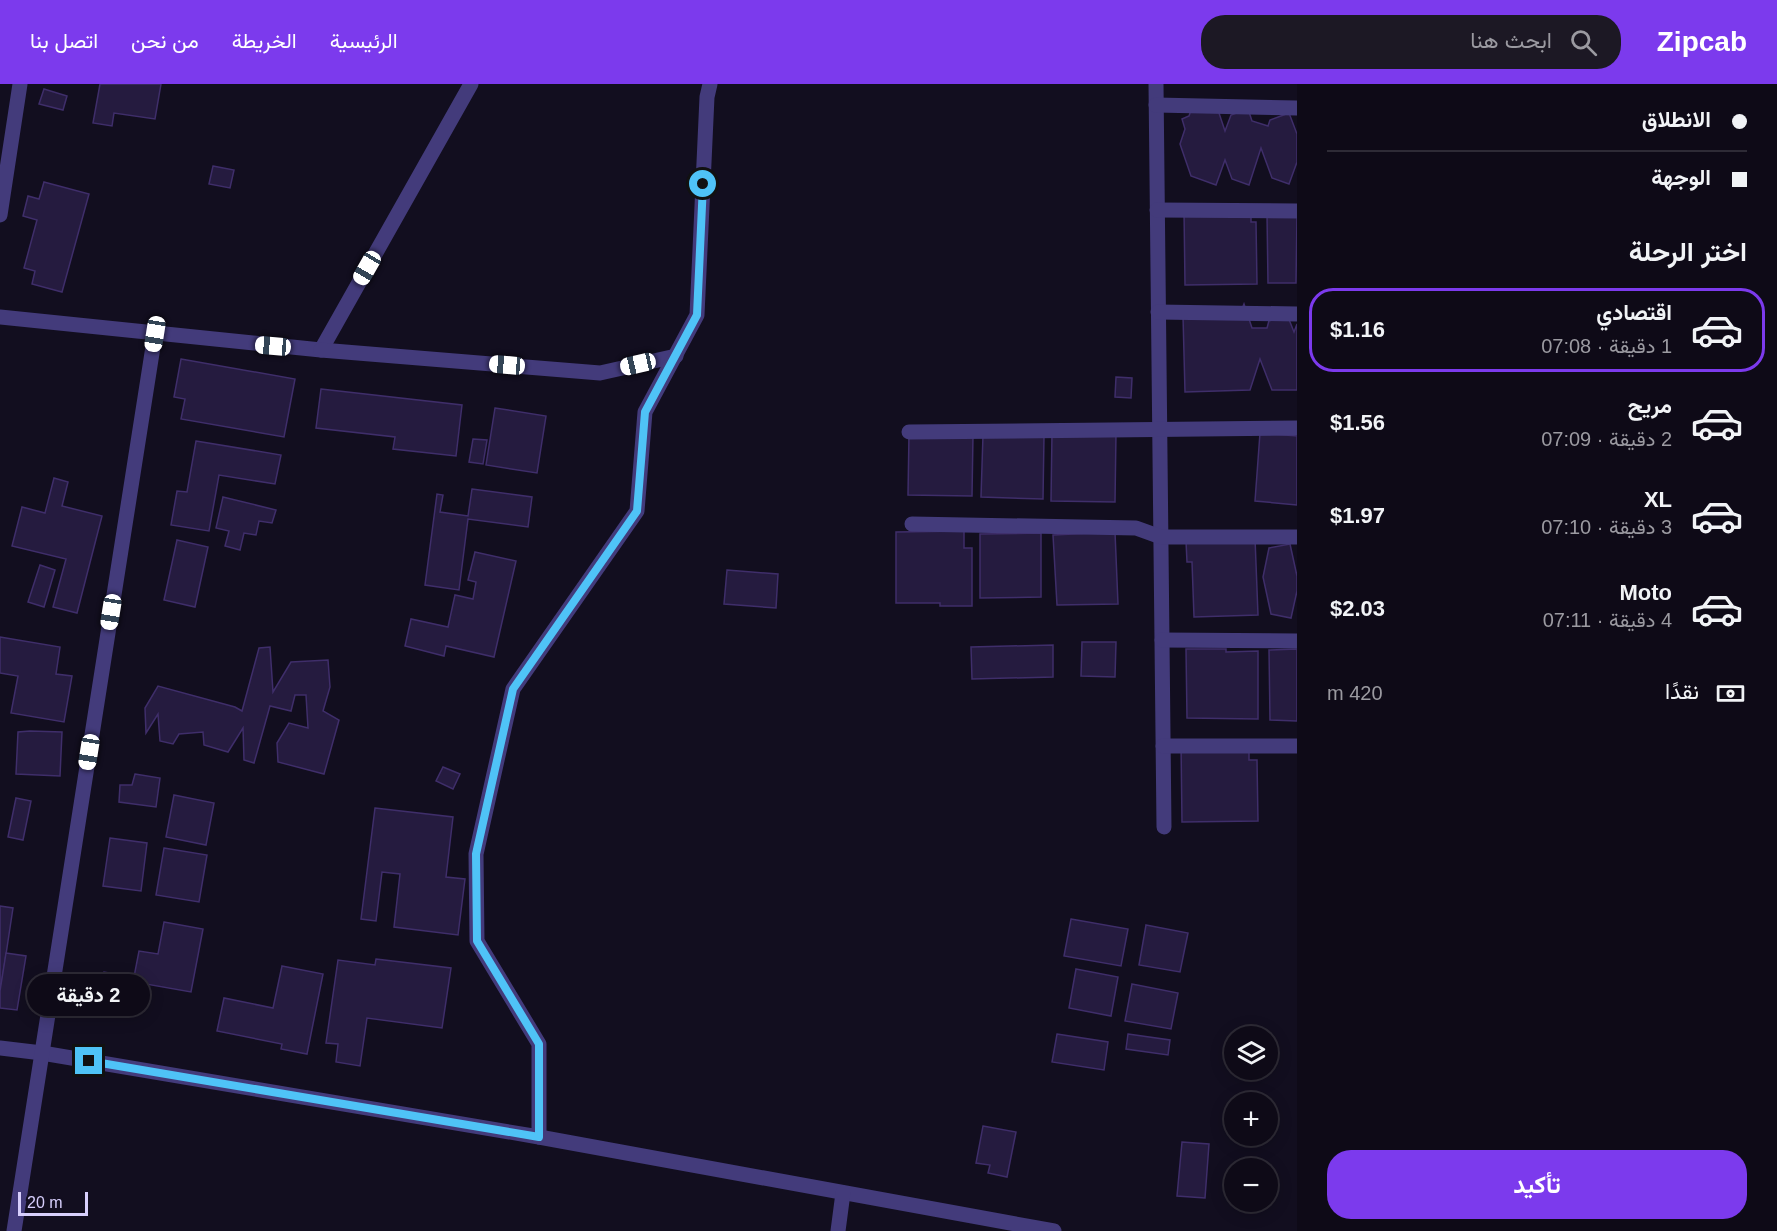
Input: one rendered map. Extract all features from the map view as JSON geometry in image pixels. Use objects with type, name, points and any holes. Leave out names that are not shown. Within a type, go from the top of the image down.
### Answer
[{"type":"street","points":[[0,215],[20,84]]},
{"type":"street","points":[[321,350],[471,84]]},
{"type":"street","points":[[539,1137],[539,1044],[477,941],[476,854],[513,689],[637,511],[645,412],[697,315],[707,96],[710,84]]},
{"type":"street","points":[[1156,84],[1164,827]]},
{"type":"street","points":[[1156,105],[1297,108]]},
{"type":"street","points":[[1157,210],[1297,211]]},
{"type":"street","points":[[1158,312],[1297,314]]},
{"type":"street","points":[[0,317],[321,350],[600,373],[676,356]]},
{"type":"street","points":[[14,1231],[155,334]]},
{"type":"street","points":[[909,432],[1297,428]]},
{"type":"street","points":[[912,524],[1136,528],[1161,537],[1297,537]]},
{"type":"street","points":[[1162,640],[1297,640]]},
{"type":"street","points":[[1163,746],[1297,746]]},
{"type":"street","points":[[0,1048],[42,1053],[539,1137],[1054,1231]]},
{"type":"street","points":[[838,1231],[843,1192]]},
{"type":"building","points":[[100,84],[161,84],[155,119],[114,113],[112,126],[93,123]]},
{"type":"building","points":[[44,89],[67,96],[63,110],[39,104]]},
{"type":"building","points":[[1194,102],[1218,110],[1225,131],[1231,115],[1248,109],[1252,121],[1268,126],[1270,120],[1289,113],[1297,134],[1297,162],[1289,184],[1272,178],[1261,148],[1249,185],[1232,179],[1225,160],[1216,185],[1191,176],[1180,144],[1185,129],[1182,119],[1189,116]]},
{"type":"building","points":[[213,166],[234,170],[230,188],[209,184]]},
{"type":"building","points":[[44,182],[89,194],[62,292],[32,284],[35,271],[24,268],[37,220],[23,216],[28,196],[39,199]]},
{"type":"building","points":[[1251,209],[1251,222],[1256,222],[1257,284],[1185,285],[1184,210]]},
{"type":"building","points":[[1267,214],[1297,214],[1296,283],[1268,283]]},
{"type":"building","points":[[1244,304],[1252,328],[1267,328],[1270,317],[1288,317],[1294,332],[1297,324],[1297,390],[1272,390],[1260,359],[1250,390],[1185,392],[1183,316],[1240,314]]},
{"type":"building","points":[[181,359],[295,379],[284,437],[181,419],[185,399],[174,397]]},
{"type":"building","points":[[1116,377],[1132,378],[1131,398],[1115,397]]},
{"type":"building","points":[[321,389],[462,405],[456,456],[393,449],[395,437],[316,428]]},
{"type":"building","points":[[495,408],[546,416],[537,473],[486,465]]},
{"type":"building","points":[[1052,433],[1116,433],[1115,502],[1051,501]]},
{"type":"building","points":[[1260,433],[1297,436],[1297,505],[1255,501]]},
{"type":"building","points":[[909,434],[973,435],[972,496],[908,495]]},
{"type":"building","points":[[983,435],[1044,436],[1043,499],[981,497]]},
{"type":"building","points":[[473,439],[487,440],[483,464],[469,462]]},
{"type":"building","points":[[196,441],[281,455],[275,484],[219,475],[209,531],[171,525],[177,491],[187,492]]},
{"type":"building","points":[[54,478],[68,482],[62,506],[102,516],[77,613],[53,607],[66,559],[12,546],[22,507],[45,513]]},
{"type":"building","points":[[472,489],[532,497],[528,527],[468,519],[459,590],[425,585],[437,494],[443,495],[440,512],[468,516]]},
{"type":"building","points":[[223,497],[276,510],[272,523],[259,521],[256,535],[244,533],[240,550],[225,546],[229,531],[216,528]]},
{"type":"building","points":[[964,531],[964,548],[972,548],[972,606],[896,603],[896,532]]},
{"type":"building","points":[[1115,532],[1118,604],[1057,605],[1053,535]]},
{"type":"building","points":[[1041,533],[1041,597],[980,598],[980,534]]},
{"type":"building","points":[[1255,538],[1258,615],[1194,617],[1192,562],[1187,562],[1186,541]]},
{"type":"building","points":[[177,540],[208,547],[195,607],[164,600]]},
{"type":"building","points":[[1290,544],[1297,576],[1297,591],[1291,618],[1271,614],[1263,577],[1269,548]]},
{"type":"building","points":[[475,552],[516,561],[494,657],[446,646],[444,656],[405,646],[411,619],[448,627],[455,595],[473,599],[476,582],[468,580]]},
{"type":"building","points":[[40,565],[55,570],[44,607],[28,602]]},
{"type":"building","points":[[727,570],[778,574],[776,608],[724,604]]},
{"type":"building","points":[[0,637],[60,647],[56,674],[72,676],[64,722],[11,713],[18,676],[0,673]]},
{"type":"building","points":[[1082,642],[1116,642],[1115,677],[1081,676]]},
{"type":"building","points":[[1053,645],[1053,677],[972,679],[971,647]]},
{"type":"building","points":[[270,647],[273,692],[291,662],[328,660],[330,687],[323,711],[339,720],[324,774],[278,762],[277,743],[289,723],[308,728],[306,695],[295,695],[291,711],[270,706],[254,763],[244,760],[243,728],[228,752],[204,745],[203,732],[179,734],[173,744],[160,741],[158,714],[146,733],[145,708],[158,686],[235,707],[242,711],[259,648]]},
{"type":"building","points":[[1186,649],[1226,649],[1226,652],[1258,651],[1258,719],[1187,718]]},
{"type":"building","points":[[1297,649],[1297,721],[1270,720],[1269,650]]},
{"type":"building","points":[[18,732],[62,732],[60,776],[16,774]]},
{"type":"building","points":[[1249,742],[1249,760],[1257,760],[1258,821],[1182,822],[1181,743]]},
{"type":"building","points":[[443,767],[460,774],[453,789],[436,781]]},
{"type":"building","points":[[135,774],[160,778],[156,807],[119,802],[120,785],[132,785]]},
{"type":"building","points":[[174,795],[214,803],[206,845],[166,837]]},
{"type":"building","points":[[16,798],[31,801],[23,840],[8,837]]},
{"type":"building","points":[[375,808],[453,817],[446,877],[465,879],[458,935],[394,927],[400,874],[382,872],[376,921],[361,919]]},
{"type":"building","points":[[110,838],[147,843],[141,891],[103,886]]},
{"type":"building","points":[[164,848],[207,855],[199,902],[156,895]]},
{"type":"building","points":[[0,906],[13,908],[0,994]]},
{"type":"building","points":[[1071,919],[1128,929],[1121,966],[1064,956]]},
{"type":"building","points":[[164,922],[203,929],[191,992],[135,982],[130,1008],[71,996],[74,979],[102,984],[104,972],[134,977],[139,951],[158,954]]},
{"type":"building","points":[[1146,925],[1188,933],[1180,972],[1139,965]]},
{"type":"building","points":[[6,953],[26,956],[17,1010],[0,1008],[0,991]]},
{"type":"building","points":[[376,959],[451,968],[442,1028],[367,1018],[360,1066],[336,1062],[338,1044],[326,1043],[338,960],[375,965]]},
{"type":"building","points":[[282,966],[323,974],[307,1054],[281,1049],[282,1044],[217,1031],[224,998],[273,1008]]},
{"type":"building","points":[[1076,969],[1118,977],[1111,1016],[1069,1008]]},
{"type":"building","points":[[1132,984],[1178,993],[1171,1029],[1125,1021]]},
{"type":"building","points":[[1057,1034],[1108,1042],[1104,1070],[1052,1062]]},
{"type":"building","points":[[1128,1034],[1170,1040],[1168,1055],[1126,1049]]},
{"type":"building","points":[[983,1126],[1016,1132],[1007,1177],[988,1173],[990,1165],[976,1163]]},
{"type":"building","points":[[1182,1142],[1209,1144],[1205,1198],[1177,1196]]},
{"type":"route","points":[[89,1061],[539,1137],[539,1044],[477,941],[476,854],[513,689],[637,511],[645,412],[697,315],[703,184]]}]
